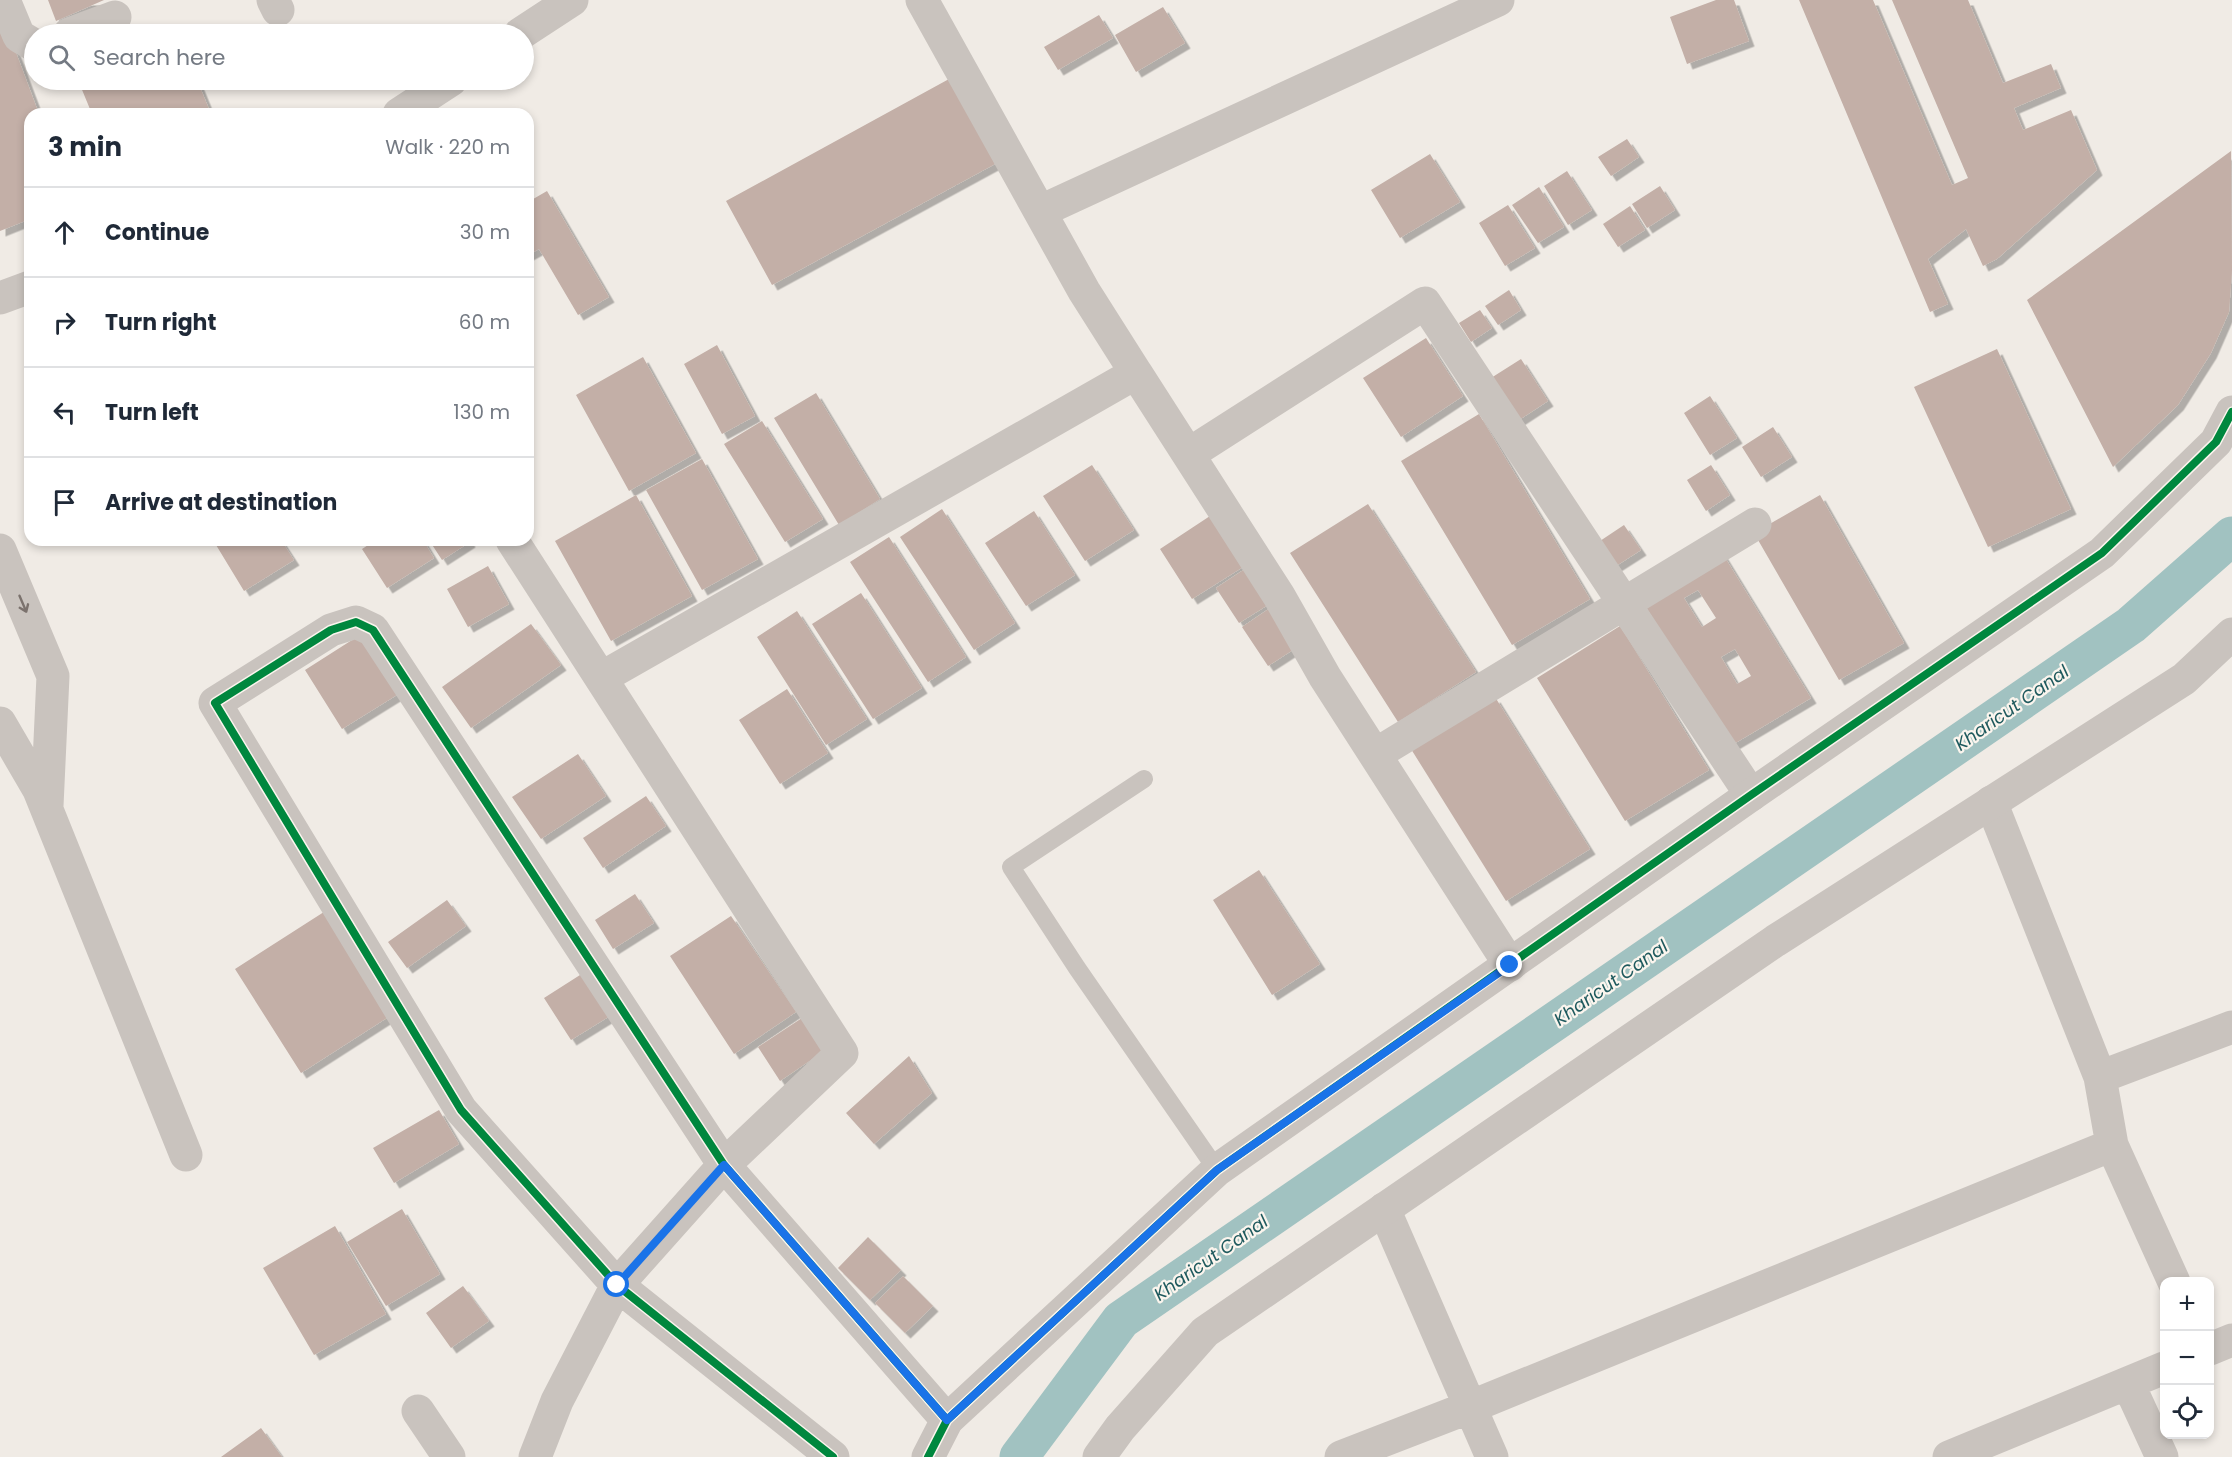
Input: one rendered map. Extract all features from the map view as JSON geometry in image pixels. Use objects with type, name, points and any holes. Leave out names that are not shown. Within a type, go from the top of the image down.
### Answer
[{"type":"street","points":[[4,0],[19,36],[24,39]]},
{"type":"street","points":[[534,25],[572,0]]},
{"type":"street","points":[[922,0],[1084,291],[1279,596],[1325,677],[1510,965]]},
{"type":"street","points":[[1041,212],[1498,0]]},
{"type":"street","points":[[96,24],[115,17]]},
{"type":"street","points":[[408,108],[436,90]]},
{"type":"street","points":[[0,298],[24,289]]},
{"type":"street","points":[[1189,454],[1425,303],[1751,795]]},
{"type":"street","points":[[601,678],[1136,374]]},
{"type":"street","points":[[928,1457],[947,1420],[1217,1170],[1751,795],[2102,553],[2216,442],[2232,412]]},
{"type":"street","points":[[1376,754],[1755,524]]},
{"type":"street","points":[[516,546],[842,1053],[724,1165],[617,1285],[557,1401],[535,1457]]},
{"type":"street","points":[[0,550],[53,676],[47,811]]},
{"type":"street","points":[[833,1457],[617,1285],[460,1110],[215,703],[331,630],[356,622],[373,630],[724,1165],[947,1420]]},
{"type":"street","points":[[1099,1457],[1120,1428],[1205,1332],[1774,941],[2184,679],[2232,634]]},
{"type":"street","points":[[0,723],[39,790],[186,1155]]},
{"type":"street","points":[[1991,802],[2100,1077],[2112,1145],[2172,1277]]},
{"type":"street","points":[[2100,1077],[2232,1027]]},
{"type":"street","points":[[1341,1457],[1470,1407],[2112,1145]]},
{"type":"street","points":[[1384,1209],[1492,1457]]},
{"type":"street","points":[[2214,1347],[2232,1340]]},
{"type":"street","points":[[1949,1457],[2160,1370]]},
{"type":"street","points":[[2128,1383],[2162,1457]]},
{"type":"street","points":[[418,1411],[449,1457]]},
{"type":"lane","points":[[1144,779],[1011,867],[1084,978],[1217,1170]]},
{"type":"building","points":[[48,0],[104,0],[56,21]]},
{"type":"building","points":[[1716,0],[1734,0],[1749,41],[1687,64],[1670,17]]},
{"type":"building","points":[[1799,0],[1873,0],[1952,185],[1968,178],[1892,0],[1968,0],[2003,83],[2051,64],[2061,88],[2014,108],[2023,130],[2071,110],[2097,170],[1997,259],[1983,266],[1966,229],[1928,259],[1948,304],[1930,312]]},
{"type":"building","points":[[1163,7],[1185,43],[1136,72],[1115,35]]},
{"type":"building","points":[[0,10],[24,74],[24,90],[30,90],[37,108],[24,108],[24,221],[0,231]]},
{"type":"building","points":[[1099,15],[1113,38],[1058,70],[1044,47]]},
{"type":"building","points":[[949,79],[995,164],[772,285],[726,201]]},
{"type":"building","points":[[82,90],[201,90],[209,108],[90,108]]},
{"type":"building","points":[[1627,139],[1639,157],[1611,176],[1598,157]]},
{"type":"building","points":[[2231,151],[2232,270],[2229,312],[2211,353],[2178,405],[2113,467],[2027,300]]},
{"type":"building","points":[[1430,154],[1460,202],[1400,238],[1371,190]]},
{"type":"building","points":[[1567,171],[1592,210],[1568,225],[1544,186]]},
{"type":"building","points":[[1660,186],[1675,210],[1647,228],[1632,204]]},
{"type":"building","points":[[1539,187],[1564,227],[1538,243],[1512,205]]},
{"type":"building","points":[[547,191],[609,297],[578,315],[539,249],[534,252],[534,199]]},
{"type":"building","points":[[1508,205],[1535,248],[1505,266],[1479,223]]},
{"type":"building","points":[[1630,206],[1645,230],[1618,247],[1603,224]]},
{"type":"building","points":[[1509,290],[1521,310],[1498,325],[1485,306]]},
{"type":"building","points":[[1480,310],[1492,328],[1471,342],[1459,323]]},
{"type":"building","points":[[1426,338],[1463,396],[1401,437],[1363,378]]},
{"type":"building","points":[[717,345],[755,416],[722,434],[684,364]]},
{"type":"building","points":[[1997,349],[2071,509],[1988,547],[1914,387]]},
{"type":"building","points":[[643,357],[696,453],[629,491],[576,395]]},
{"type":"building","points":[[1521,359],[1548,401],[1519,420],[1491,378]]},
{"type":"building","points":[[816,393],[880,499],[839,525],[774,418]]},
{"type":"building","points":[[1710,396],[1737,438],[1710,455],[1684,413]]},
{"type":"building","points":[[1479,414],[1590,599],[1512,645],[1401,461]]},
{"type":"building","points":[[762,421],[823,519],[785,542],[724,444]]},
{"type":"building","points":[[1773,427],[1792,457],[1761,477],[1742,447]]},
{"type":"building","points":[[702,459],[758,559],[702,590],[646,490]]},
{"type":"building","points":[[1092,465],[1134,530],[1085,561],[1043,496]]},
{"type":"building","points":[[1711,465],[1730,495],[1706,511],[1687,480]]},
{"type":"building","points":[[636,495],[692,596],[611,641],[555,541]]},
{"type":"building","points":[[1820,495],[1904,643],[1839,680],[1754,533]]},
{"type":"building","points":[[1368,504],[1476,672],[1398,722],[1290,553]]},
{"type":"building","points":[[942,509],[1015,623],[974,650],[900,537]]},
{"type":"building","points":[[1034,511],[1075,575],[1026,606],[985,543]]},
{"type":"building","points":[[1210,516],[1243,567],[1192,599],[1160,549]]},
{"type":"building","points":[[1624,525],[1641,550],[1616,566],[1600,541]]},
{"type":"building","points":[[889,537],[966,657],[928,682],[850,562]]},
{"type":"building","points":[[217,546],[285,546],[294,560],[244,591]]},
{"type":"building","points":[[367,546],[427,546],[434,558],[387,588],[362,549]]},
{"type":"building","points":[[433,546],[464,546],[442,560]]},
{"type":"building","points":[[1721,551],[1811,698],[1732,745],[1642,601]],"holes":[[[1698,590],[1716,618],[1702,627],[1684,598]],[[1735,649],[1751,676],[1737,684],[1721,657]]]},
{"type":"building","points":[[488,566],[509,604],[468,627],[447,589]]},
{"type":"building","points":[[1248,567],[1271,603],[1239,623],[1216,588]]},
{"type":"building","points":[[861,593],[922,688],[873,719],[812,624]]},
{"type":"building","points":[[1273,606],[1299,646],[1268,666],[1242,627]]},
{"type":"building","points":[[797,611],[867,719],[826,745],[757,637]]},
{"type":"building","points":[[531,624],[561,665],[471,728],[442,687]]},
{"type":"building","points":[[1620,626],[1709,770],[1625,821],[1537,678]]},
{"type":"building","points":[[363,633],[400,693],[342,729],[305,670]]},
{"type":"building","points":[[787,689],[828,753],[780,784],[739,720]]},
{"type":"building","points":[[1495,697],[1590,849],[1506,901],[1411,749]]},
{"type":"building","points":[[578,754],[606,796],[541,839],[512,797]]},
{"type":"building","points":[[646,796],[666,826],[603,868],[583,838]]},
{"type":"building","points":[[1259,870],[1320,964],[1272,995],[1213,900]]},
{"type":"building","points":[[635,894],[654,923],[613,949],[595,920]]},
{"type":"building","points":[[447,900],[466,926],[407,968],[388,942]]},
{"type":"building","points":[[327,910],[393,1014],[301,1073],[235,969]]},
{"type":"building","points":[[731,916],[796,1012],[734,1054],[670,956]]},
{"type":"building","points":[[591,968],[618,1011],[571,1040],[544,998]]},
{"type":"building","points":[[802,1018],[824,1051],[780,1081],[758,1047]]},
{"type":"building","points":[[909,1056],[932,1093],[874,1144],[846,1113]]},
{"type":"building","points":[[439,1110],[459,1144],[394,1183],[373,1148]]},
{"type":"building","points":[[402,1209],[440,1274],[386,1306],[347,1242]]},
{"type":"building","points":[[335,1226],[386,1314],[314,1355],[263,1268]]},
{"type":"building","points":[[868,1237],[901,1270],[870,1300],[838,1268]]},
{"type":"building","points":[[903,1276],[933,1306],[905,1333],[875,1303]]},
{"type":"building","points":[[463,1286],[489,1321],[451,1348],[426,1313]]},
{"type":"building","points":[[261,1428],[282,1457],[221,1457]]},
{"type":"waterway","name":"Kharicut Canal","points":[[1019,1457],[1121,1320],[2131,625],[2232,536]]},
{"type":"cycle path","points":[[928,1457],[947,1420],[1217,1170],[1751,795],[2102,553],[2216,442],[2232,412]]},
{"type":"cycle path","points":[[833,1457],[617,1285],[461,1110],[215,703],[331,630],[356,622],[373,630],[724,1165],[947,1420]]},
{"type":"route","points":[[617,1285],[724,1165],[947,1420],[1217,1170],[1510,965]]}]
